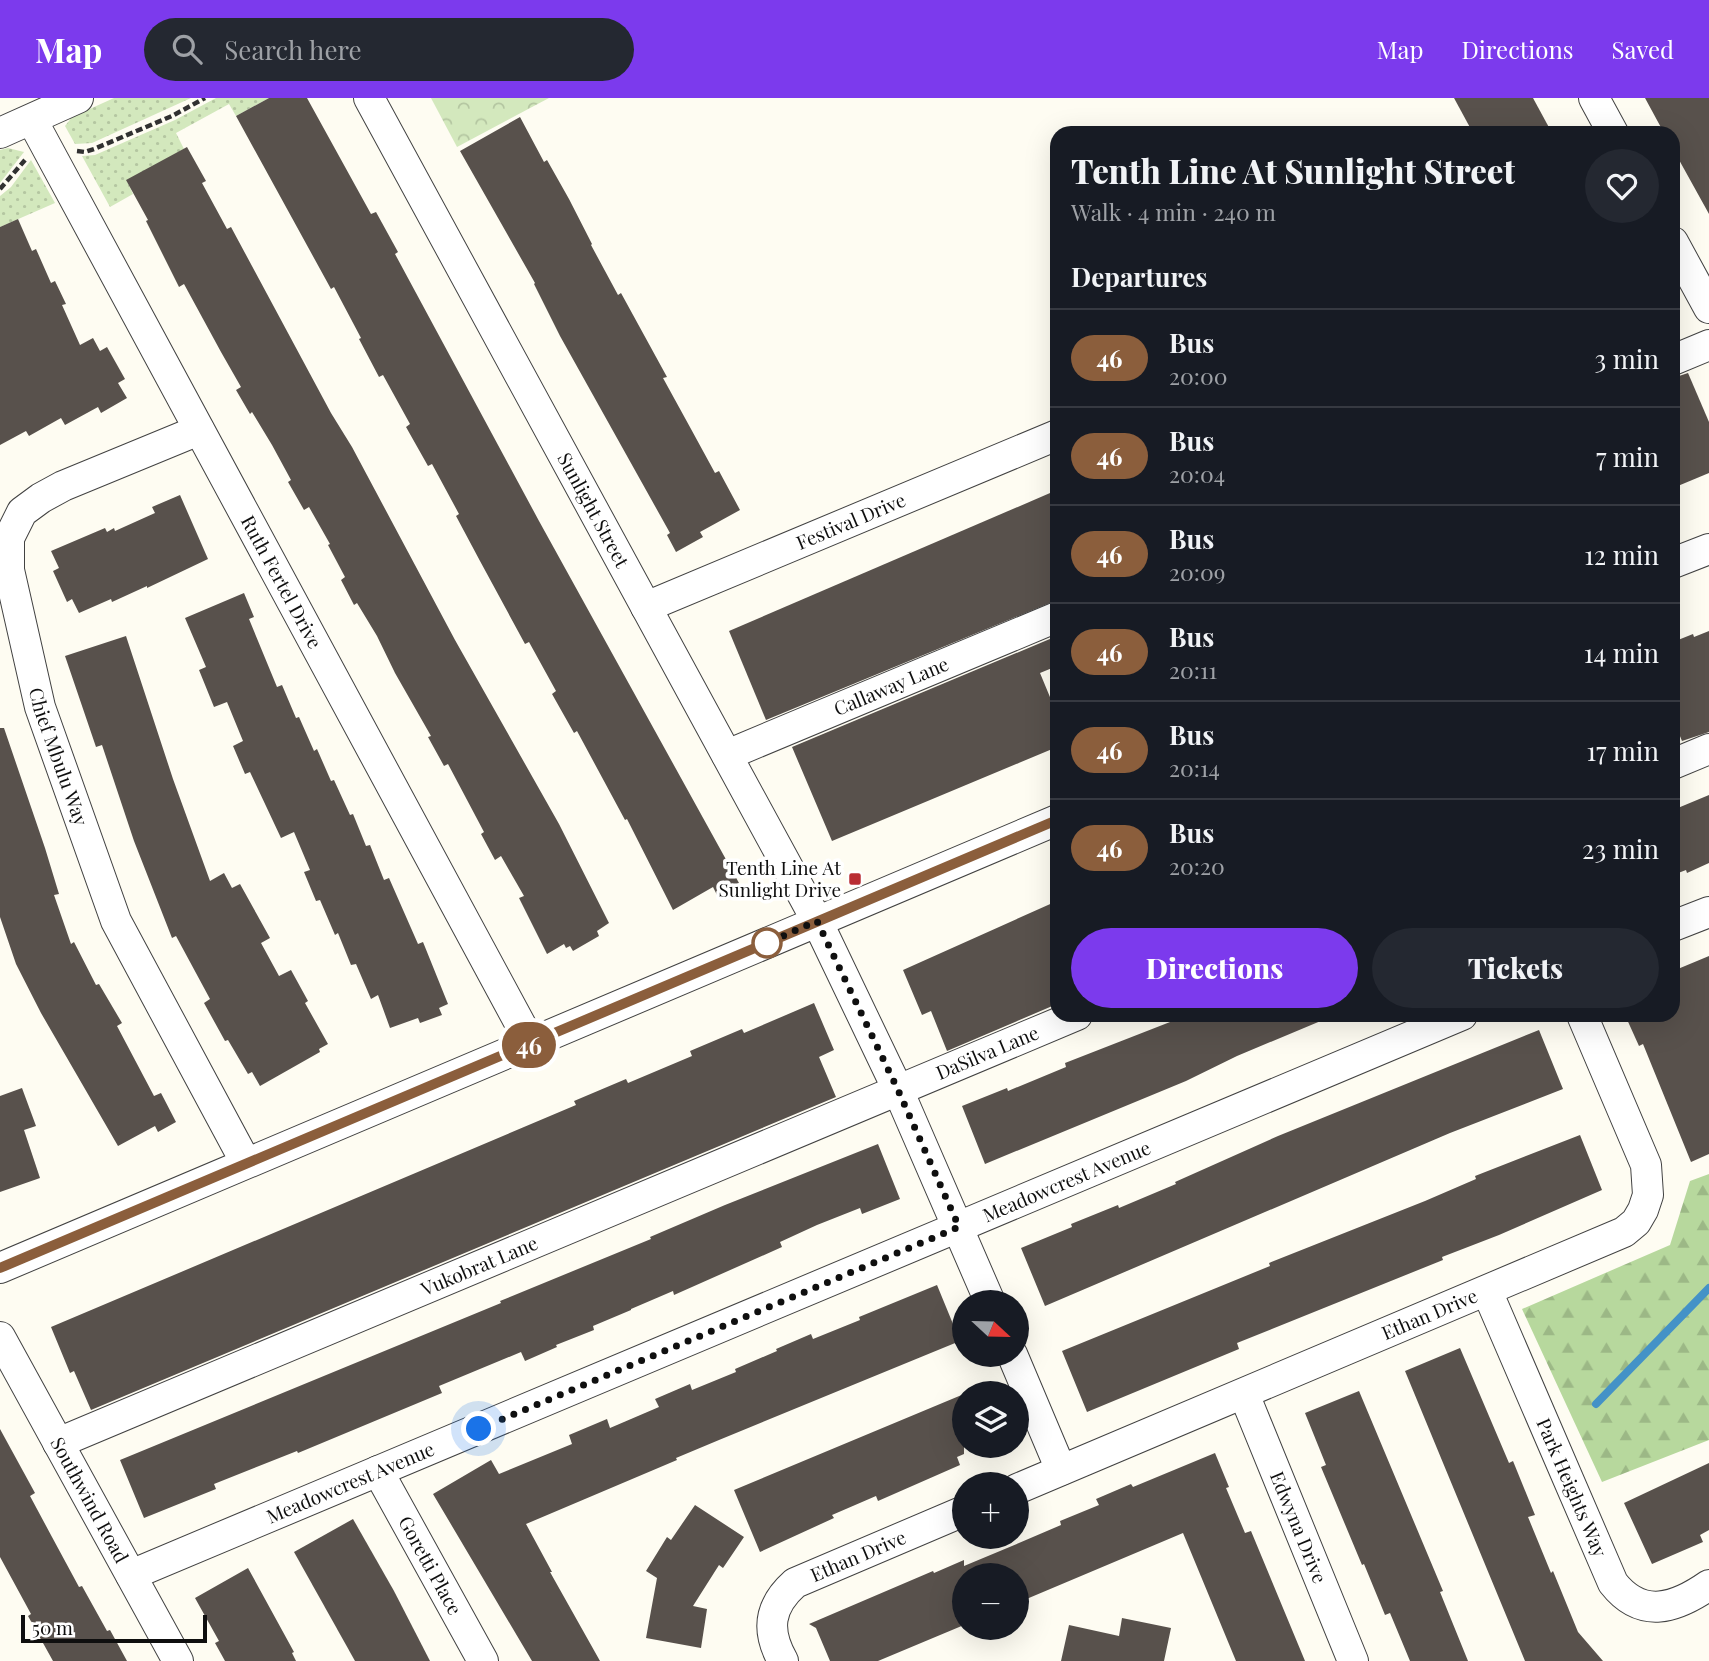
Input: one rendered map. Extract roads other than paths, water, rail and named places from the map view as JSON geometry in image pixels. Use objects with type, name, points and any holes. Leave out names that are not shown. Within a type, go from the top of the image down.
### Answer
[{"type":"street","points":[[0,133],[78,98]]},
{"type":"street","name":"Sunlight Street","points":[[369,98],[817,921],[898,1090],[985,1290]]},
{"type":"street","points":[[1594,98],[1610,126]]},
{"type":"street","name":"Ruth Fertel Drive","points":[[33,120],[531,1044]]},
{"type":"street","points":[[1680,255],[1709,308]]},
{"type":"street","points":[[1680,357],[1709,345]]},
{"type":"street","name":"Chief Mbulu Way","points":[[199,430],[63,486],[41,498],[22,512],[9,538],[9,570],[40,707],[116,921],[246,1163]]},
{"type":"street","name":"Festival Drive","points":[[646,607],[1050,438]]},
{"type":"street","points":[[1680,560],[1709,549]]},
{"type":"street","name":"Callaway Lane","points":[[727,755],[1050,620]]},
{"type":"street","points":[[1680,761],[1709,749]]},
{"type":"street","points":[[0,1269],[1050,823]]},
{"type":"street","points":[[1680,923],[1709,912]]},
{"type":"street","name":"DaSilva Lane","points":[[898,1090],[1060,1022]]},
{"type":"street","name":"Meadowcrest Avenue","points":[[131,1575],[1445,1022]]},
{"type":"street","name":"Ethan Drive","points":[[1029,1484],[1624,1232],[1636,1222],[1648,1195],[1646,1165],[1585,1022]]},
{"type":"street","name":"Vukobrat Lane","points":[[58,1443],[898,1090]]},
{"type":"street","name":"Park Heights Way","points":[[1487,1291],[1614,1583],[1622,1594],[1633,1601],[1657,1608],[1681,1602],[1709,1585]]},
{"type":"street","name":"Southwind Road","points":[[0,1337],[178,1661]]},
{"type":"street","points":[[1017,1367],[1061,1470]]},
{"type":"street","name":"Edwyna Drive","points":[[1244,1394],[1353,1661]]},
{"type":"street","name":"Goretti Place","points":[[378,1471],[483,1661]]},
{"type":"street","name":"Ethan Drive","points":[[783,1661],[771,1638],[773,1616],[783,1597],[796,1583],[952,1516]]},
{"type":"waterway","points":[[1596,1404],[1709,1288]]},
{"type":"place","name":"Tenth Line At Sunlight Drive","points":[[855,879]]}]
